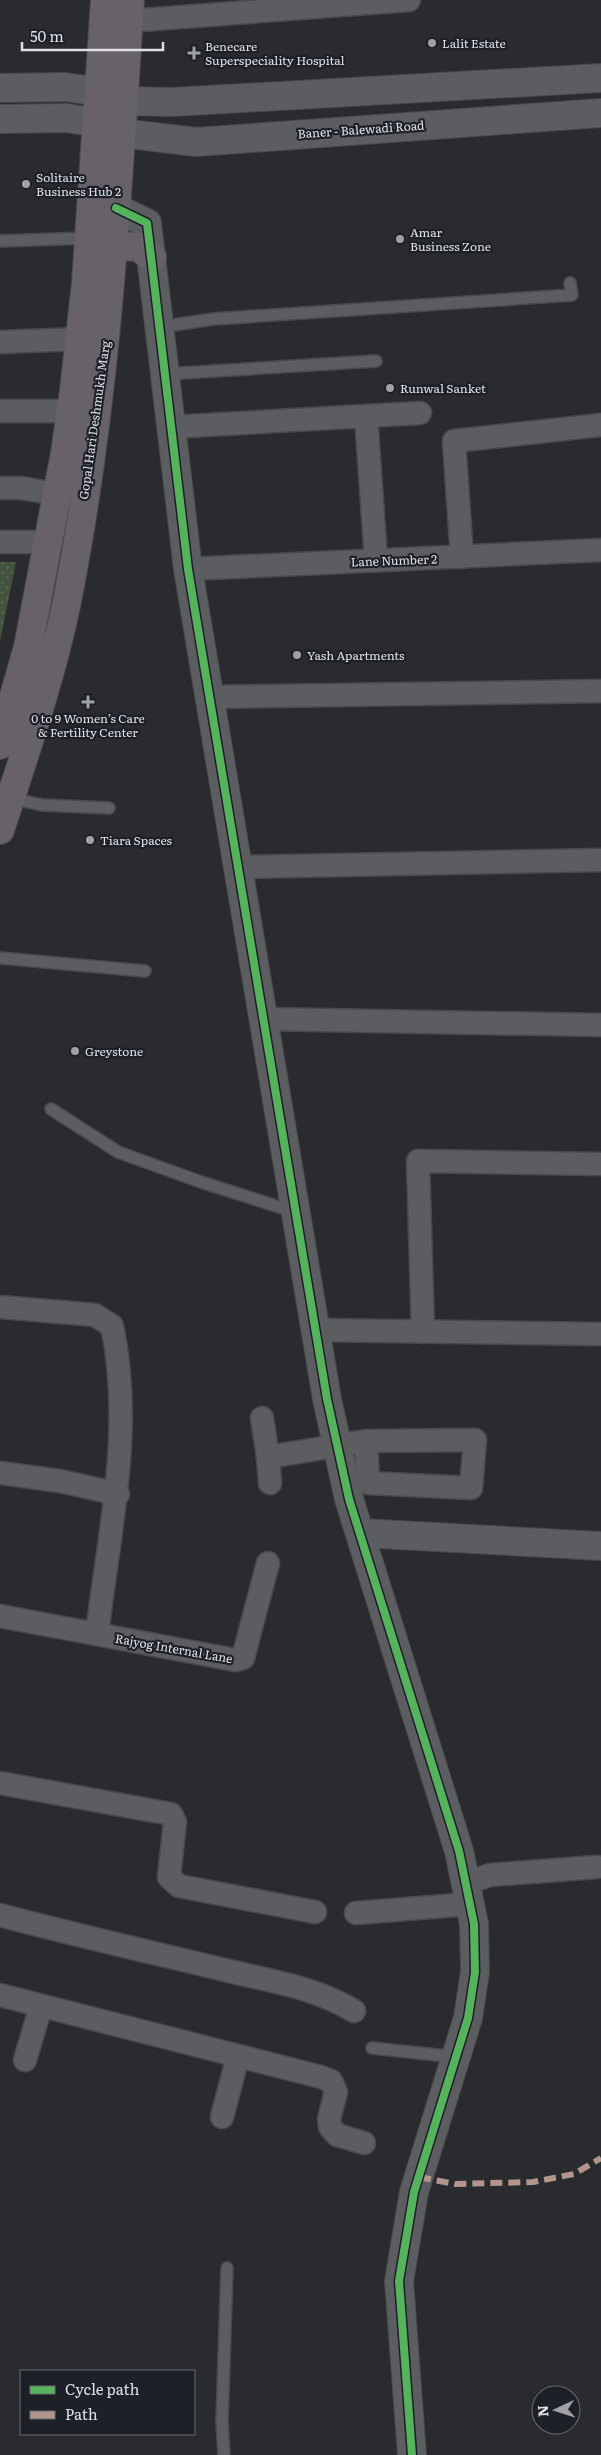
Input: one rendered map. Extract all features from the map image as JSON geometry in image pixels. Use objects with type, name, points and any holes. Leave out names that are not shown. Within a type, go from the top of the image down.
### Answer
[{"type":"main road","name":"Gopal Hari Deshmukh Marg","points":[[0,830],[44,694],[65,608],[99,394],[101,242],[111,97],[105,0]]},
{"type":"main road","name":"Gopal Hari Deshmukh Marg","points":[[111,97],[129,10]]},
{"type":"main road","name":"Gopal Hari Deshmukh Marg","points":[[0,745],[28,647],[57,494],[71,411],[80,340],[101,242],[116,208],[109,128]]},
{"type":"main road","points":[[101,242],[138,247],[152,257]]},
{"type":"street","points":[[129,10],[409,0]]},
{"type":"street","points":[[0,88],[65,87],[111,97],[172,102],[601,78]]},
{"type":"street","name":"Baner - Balewadi Road","points":[[0,119],[67,118],[109,128],[196,142],[601,113]]},
{"type":"street","points":[[116,208],[147,223],[188,569],[316,1330],[349,1499],[439,1786],[468,1894],[474,1924],[475,1972],[468,2018],[414,2192],[400,2281],[412,2455]]},
{"type":"street","points":[[0,342],[80,340]]},
{"type":"street","points":[[0,411],[71,411]]},
{"type":"street","points":[[171,427],[420,413]]},
{"type":"street","points":[[366,416],[376,560]]},
{"type":"street","points":[[462,557],[454,440],[601,424]]},
{"type":"street","points":[[0,488],[21,488],[57,494]]},
{"type":"street","points":[[0,542],[48,542]]},
{"type":"street","name":"Lane Number 2","points":[[188,569],[601,550]]},
{"type":"street","points":[[210,697],[601,691]]},
{"type":"street","points":[[238,867],[601,860]]},
{"type":"street","points":[[264,1019],[601,1025]]},
{"type":"street","points":[[423,1332],[418,1161],[601,1164]]},
{"type":"street","name":"Rajyog Internal Lane","points":[[0,1307],[95,1315],[112,1326],[118,1353],[122,1421],[118,1494],[104,1575],[97,1634]]},
{"type":"street","points":[[316,1330],[601,1334]]},
{"type":"street","points":[[262,1418],[270,1483]]},
{"type":"street","points":[[268,1457],[366,1441],[475,1440],[471,1488],[368,1483],[366,1441]]},
{"type":"street","points":[[0,1473],[60,1481],[118,1494]]},
{"type":"street","points":[[361,1533],[601,1546]]},
{"type":"street","name":"Rajyog Internal Lane","points":[[0,1616],[235,1660],[243,1658],[268,1563]]},
{"type":"street","points":[[0,1783],[171,1814],[175,1822],[169,1877],[179,1886],[315,1912]]},
{"type":"street","points":[[356,1913],[468,1894],[490,1875],[599,1864]]},
{"type":"street","points":[[0,1914],[100,1941],[161,1953],[296,1986],[336,2000],[354,2011]]},
{"type":"street","points":[[0,1996],[331,2081],[336,2092],[330,2127],[337,2135],[364,2144]]},
{"type":"street","points":[[25,2060],[41,2006]]},
{"type":"street","points":[[222,2117],[238,2056]]},
{"type":"lane","points":[[0,241],[101,242]]},
{"type":"lane","points":[[160,327],[213,319],[572,295],[570,283]]},
{"type":"lane","points":[[165,374],[376,361]]},
{"type":"lane","points":[[10,798],[42,805],[109,808]]},
{"type":"lane","points":[[0,958],[145,972]]},
{"type":"lane","points":[[51,1110],[118,1152],[201,1182],[296,1212]]},
{"type":"lane","points":[[372,2048],[456,2057]]},
{"type":"lane","points":[[224,2455],[222,2421],[227,2268]]},
{"type":"green space","points":[[0,562],[16,562],[0,641]]},
{"type":"marked path","points":[[419,2177],[455,2184],[533,2182],[574,2174],[601,2158]]},
{"type":"cycle path","points":[[116,208],[147,223],[188,569],[327,1399],[349,1499],[459,1851],[474,1924],[475,1972],[468,2018],[414,2192],[399,2281],[412,2455]]},
{"type":"place","name":"Lalit Estate","points":[[432,43]]},
{"type":"place","name":"Benecare Superspeciality Hospital","points":[[194,53]]},
{"type":"place","name":"Solitaire Business Hub 2","points":[[26,184]]},
{"type":"place","name":"Amar Business Zone","points":[[400,239]]},
{"type":"place","name":"Runwal Sanket","points":[[390,388]]},
{"type":"place","name":"Yash Apartments","points":[[297,655]]},
{"type":"place","name":"0 to 9 Women’s Care & Fertility Center","points":[[88,702]]},
{"type":"place","name":"Tiara Spaces","points":[[90,840]]},
{"type":"place","name":"Greystone","points":[[75,1051]]}]
